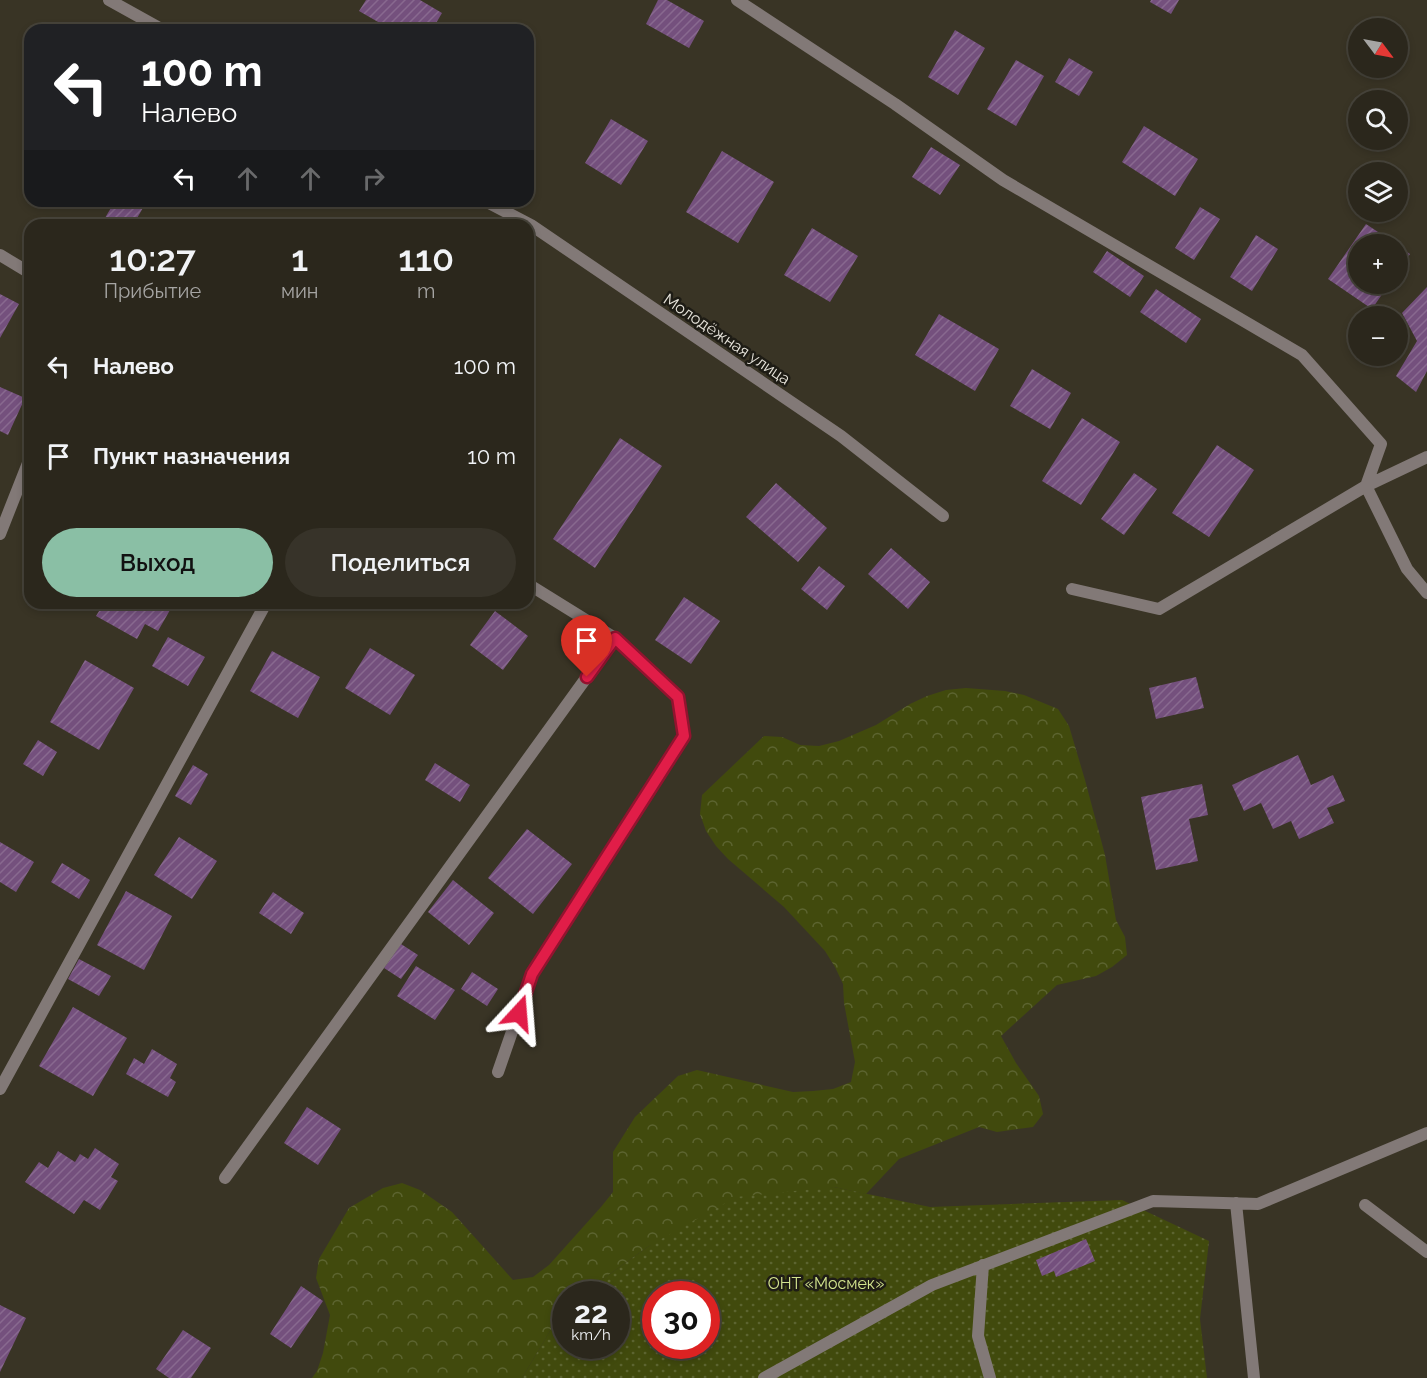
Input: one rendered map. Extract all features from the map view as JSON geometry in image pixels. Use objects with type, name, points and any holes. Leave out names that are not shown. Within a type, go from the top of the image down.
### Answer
[{"type":"street","points":[[109,0],[152,24]]},
{"type":"street","points":[[737,0],[895,104],[1003,180],[1302,355],[1381,444],[1366,486],[1407,569],[1427,593]]},
{"type":"street","name":"Молодёжная улица","points":[[496,207],[520,219]]},
{"type":"street","name":"Молодёжная улица","points":[[534,227],[841,436],[943,516]]},
{"type":"street","points":[[0,255],[24,269]]},
{"type":"street","points":[[1072,590],[1159,609],[1366,486],[1427,457]]},
{"type":"street","points":[[0,534],[24,474]]},
{"type":"street","points":[[498,1072],[532,974],[684,736],[678,697],[615,638],[534,588]]},
{"type":"street","points":[[0,1089],[263,609]]},
{"type":"street","points":[[225,1178],[615,638]]},
{"type":"street","points":[[764,1378],[932,1285],[1153,1201],[1258,1204],[1427,1133]]},
{"type":"street","points":[[1236,1203],[1254,1378]]},
{"type":"street","points":[[1365,1204],[1427,1252]]},
{"type":"street","points":[[983,1265],[978,1336],[990,1378]]},
{"type":"green space","points":[[966,688],[1005,691],[1024,695],[1058,709],[1069,726],[1085,780],[1105,855],[1116,920],[1125,937],[1127,955],[1112,967],[1096,976],[1057,985],[1001,1036],[1039,1096],[1043,1114],[1033,1127],[997,1132],[979,1127],[899,1159],[866,1194],[834,1187],[649,1246],[600,1281],[552,1281],[552,1328],[522,1378],[312,1378],[323,1353],[330,1315],[316,1278],[319,1259],[349,1208],[383,1188],[402,1183],[420,1190],[452,1212],[513,1280],[533,1277],[549,1265],[613,1192],[613,1152],[635,1117],[678,1076],[697,1070],[793,1092],[833,1089],[851,1082],[855,1062],[844,1003],[843,984],[835,967],[825,951],[784,907],[716,846],[706,831],[700,814],[702,795],[764,736],[782,737],[800,745],[819,746],[839,741],[876,725],[910,704],[946,690]]},
{"type":"green space","name":"ОНТ «Мосмек»","points":[[834,1187],[930,1207],[1122,1200],[1209,1241],[1200,1319],[1207,1378],[522,1378],[552,1328],[552,1359],[630,1359],[630,1281],[600,1281],[649,1246],[736,1197]]},
{"type":"building","points":[[366,0],[420,0],[442,13],[436,24],[382,24],[359,11]]},
{"type":"building","points":[[658,0],[667,0],[704,21],[689,48],[646,24]]},
{"type":"building","points":[[1151,0],[1179,0],[1171,14],[1150,2]]},
{"type":"building","points":[[955,30],[985,48],[958,95],[928,77]]},
{"type":"building","points":[[1069,58],[1093,72],[1079,96],[1055,82]]},
{"type":"building","points":[[1016,60],[1044,76],[1016,126],[987,109]]},
{"type":"building","points":[[611,119],[648,141],[621,185],[585,163]]},
{"type":"building","points":[[1144,126],[1198,159],[1175,196],[1122,162]]},
{"type":"building","points":[[931,147],[960,165],[940,195],[912,177]]},
{"type":"building","points":[[722,151],[774,182],[738,243],[686,212]]},
{"type":"building","points":[[111,207],[144,207],[136,219],[105,218]]},
{"type":"building","points":[[1200,207],[1220,219],[1194,260],[1175,248]]},
{"type":"building","points":[[1366,224],[1381,234],[1359,234]]},
{"type":"building","points":[[812,228],[858,256],[830,302],[784,275]]},
{"type":"building","points":[[1256,235],[1278,249],[1252,291],[1230,277]]},
{"type":"building","points":[[1348,250],[1348,293],[1328,279]]},
{"type":"building","points":[[1107,251],[1144,276],[1130,297],[1093,272]]},
{"type":"building","points":[[1427,287],[1427,371],[1416,392],[1396,376],[1402,366],[1408,366],[1408,356],[1417,341],[1408,324],[1408,307]]},
{"type":"building","points":[[1156,289],[1201,319],[1186,343],[1140,312]]},
{"type":"building","points":[[0,294],[19,304],[0,338]]},
{"type":"building","points":[[1350,294],[1382,294],[1374,306],[1368,306]]},
{"type":"building","points":[[939,314],[999,349],[975,391],[915,355]]},
{"type":"building","points":[[1032,369],[1071,393],[1050,429],[1010,406]]},
{"type":"building","points":[[0,387],[24,398],[24,400],[8,435],[0,431]]},
{"type":"building","points":[[1082,418],[1120,442],[1081,505],[1042,481]]},
{"type":"building","points":[[620,438],[662,466],[595,568],[553,539]]},
{"type":"building","points":[[1217,445],[1254,470],[1209,537],[1172,513]]},
{"type":"building","points":[[1134,473],[1157,489],[1124,535],[1101,519]]},
{"type":"building","points":[[776,483],[827,528],[798,562],[746,517]]},
{"type":"building","points":[[891,548],[930,582],[908,609],[868,574]]},
{"type":"building","points":[[819,566],[845,586],[827,610],[801,589]]},
{"type":"building","points":[[684,597],[720,621],[691,664],[655,640]]},
{"type":"building","points":[[100,609],[171,609],[158,631],[145,624],[137,639],[96,616]]},
{"type":"building","points":[[495,611],[528,636],[503,670],[470,645]]},
{"type":"building","points":[[168,637],[205,657],[188,686],[152,666]]},
{"type":"building","points":[[370,648],[415,675],[390,715],[345,688]]},
{"type":"building","points":[[272,651],[320,677],[298,718],[250,691]]},
{"type":"building","points":[[85,660],[134,688],[99,750],[50,722]]},
{"type":"building","points":[[1196,677],[1204,708],[1156,719],[1149,688]]},
{"type":"building","points":[[38,740],[57,752],[43,776],[23,764]]},
{"type":"building","points":[[1298,755],[1311,785],[1333,775],[1345,801],[1327,808],[1334,823],[1299,839],[1291,821],[1273,829],[1261,803],[1244,811],[1232,785]]},
{"type":"building","points":[[435,763],[470,785],[460,802],[425,780]]},
{"type":"building","points":[[193,765],[208,774],[191,805],[175,796]]},
{"type":"building","points":[[1202,784],[1208,815],[1189,819],[1198,861],[1156,870],[1141,797]]},
{"type":"building","points":[[527,829],[572,864],[533,914],[488,878]]},
{"type":"building","points":[[179,837],[217,861],[192,899],[154,875]]},
{"type":"building","points":[[0,842],[34,862],[16,892],[0,882]]},
{"type":"building","points":[[62,863],[90,880],[79,899],[51,882]]},
{"type":"building","points":[[453,880],[494,913],[469,945],[428,912]]},
{"type":"building","points":[[126,891],[172,916],[144,970],[97,945]]},
{"type":"building","points":[[273,892],[304,913],[291,934],[259,913]]},
{"type":"building","points":[[401,944],[418,955],[401,979],[384,968]]},
{"type":"building","points":[[79,959],[111,976],[99,996],[68,979]]},
{"type":"building","points":[[416,966],[455,990],[435,1020],[397,996]]},
{"type":"building","points":[[472,972],[498,989],[487,1006],[461,989]]},
{"type":"building","points":[[73,1007],[127,1038],[93,1096],[39,1066]]},
{"type":"building","points":[[152,1049],[177,1064],[170,1078],[176,1082],[168,1097],[126,1074],[134,1058],[144,1064]]},
{"type":"building","points":[[307,1107],[341,1129],[318,1165],[284,1143]]},
{"type":"building","points":[[95,1148],[119,1164],[111,1177],[118,1181],[100,1210],[84,1200],[74,1214],[25,1182],[39,1162],[48,1168],[58,1151],[75,1162],[80,1154],[88,1159]]},
{"type":"building","points":[[1086,1239],[1095,1261],[1056,1277],[1054,1271],[1042,1276],[1036,1260]]},
{"type":"building","points":[[301,1286],[323,1301],[291,1348],[270,1334]]},
{"type":"building","points":[[0,1305],[26,1318],[0,1372]]},
{"type":"building","points":[[183,1330],[211,1348],[191,1378],[169,1378],[156,1369]]},
{"type":"route","points":[[519,1013],[532,974],[684,736],[678,697],[615,638],[587,677]]}]
